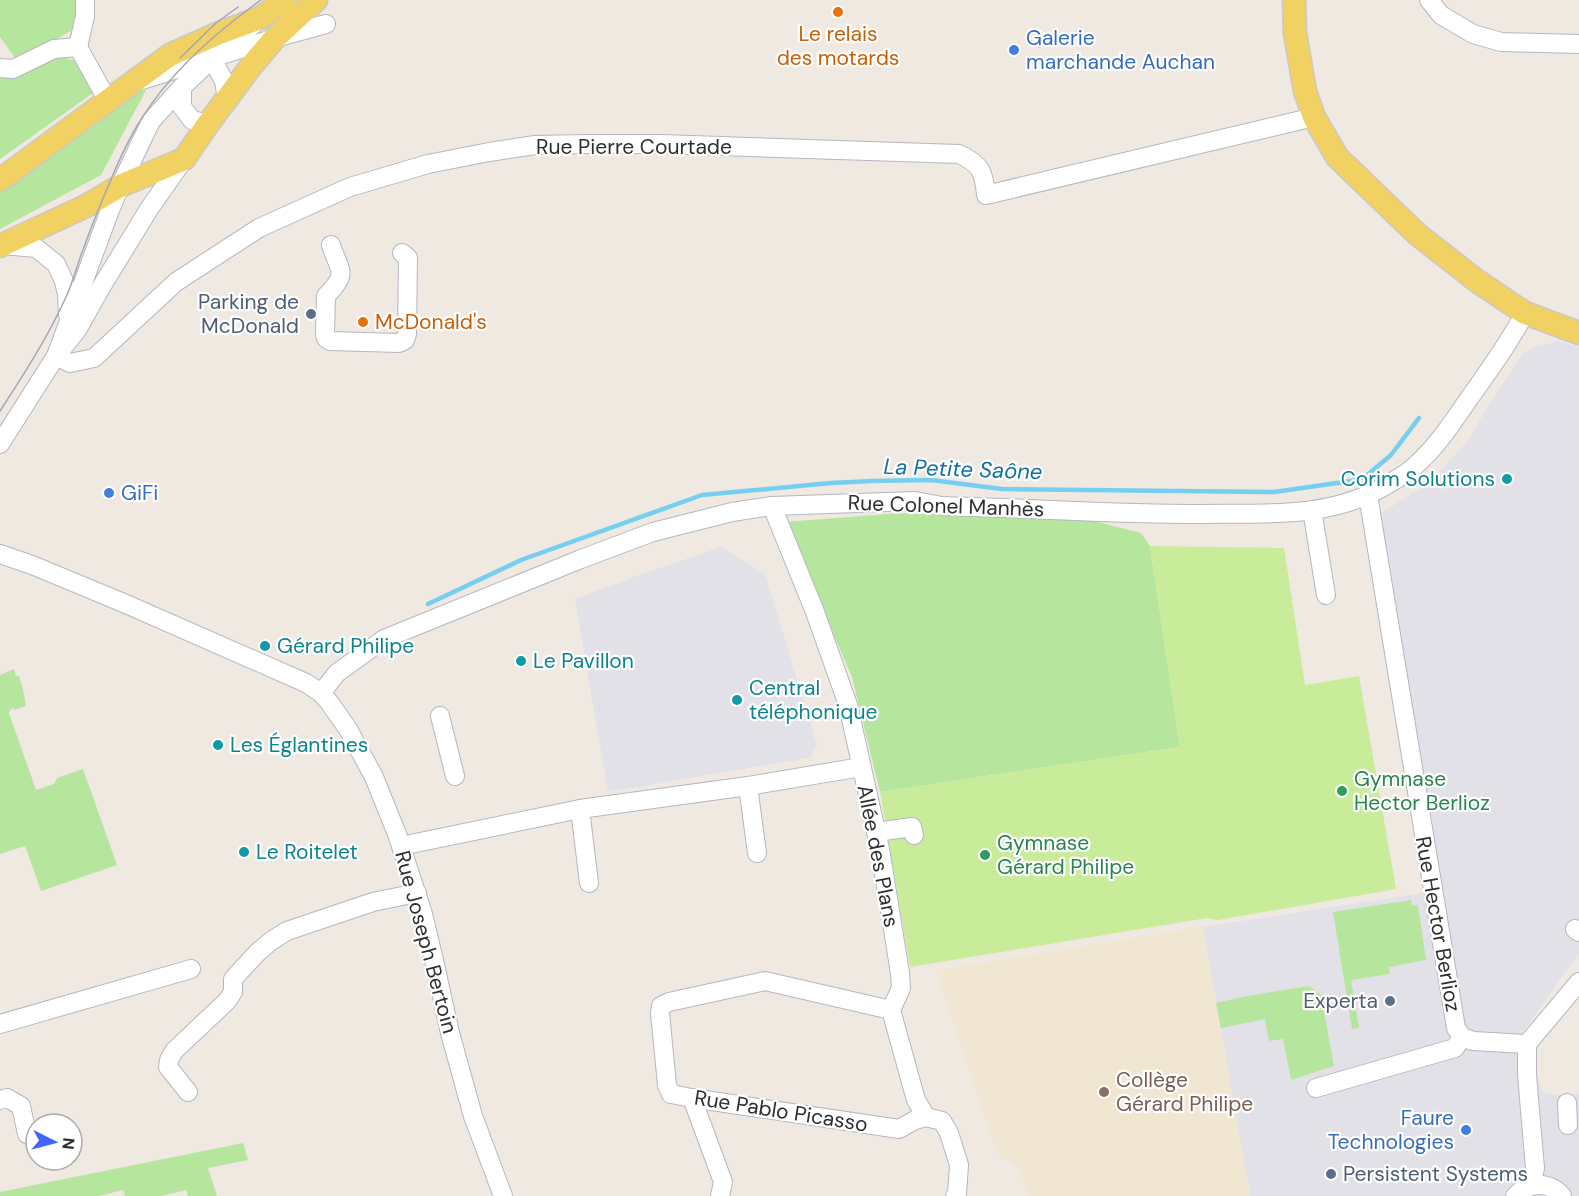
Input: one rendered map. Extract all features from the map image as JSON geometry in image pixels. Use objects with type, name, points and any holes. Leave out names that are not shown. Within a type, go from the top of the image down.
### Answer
[{"type":"main road","points":[[0,180],[170,55],[260,18],[285,0]]},
{"type":"main road","points":[[2,245],[86,206],[120,186],[184,159],[252,65],[275,38],[316,0]]},
{"type":"main road","points":[[1294,0],[1295,33],[1305,91],[1314,117],[1337,157],[1417,234],[1476,281],[1525,313],[1579,333]]},
{"type":"street","points":[[85,0],[85,16],[78,48],[108,101]]},
{"type":"street","points":[[1429,0],[1441,15],[1473,34],[1501,42],[1579,44]]},
{"type":"street","points":[[56,356],[120,186],[151,121],[182,87],[260,18]]},
{"type":"street","points":[[134,82],[326,24]]},
{"type":"street","points":[[0,68],[13,69],[54,49],[78,48]]},
{"type":"street","points":[[212,59],[224,81],[227,99]]},
{"type":"street","points":[[182,87],[182,107],[192,120],[208,124]]},
{"type":"street","name":"Rue Pierre Courtade","points":[[56,356],[70,363],[94,358],[176,282],[259,228],[350,187],[438,162],[489,152],[536,145],[651,144],[959,154],[972,160],[980,168],[985,182],[986,195],[1314,117]]},
{"type":"street","points":[[0,444],[56,356],[77,330],[149,209],[184,159]]},
{"type":"street","points":[[2,245],[36,248],[56,264],[64,281],[67,295],[68,323]]},
{"type":"street","points":[[331,246],[340,265],[341,274],[338,283],[326,296],[325,334],[330,341],[399,343],[405,340],[408,258],[402,253]]},
{"type":"street","name":"Rue Colonel Manhès","points":[[321,693],[337,673],[384,639],[653,532],[732,512],[772,506],[915,501],[942,506],[1165,514],[1290,513],[1353,501],[1384,487],[1417,465],[1441,437],[1506,345],[1525,313]]},
{"type":"street","name":"Rue Hector Berlioz","points":[[1368,495],[1456,1028],[1462,1037],[1473,1041],[1527,1044]]},
{"type":"street","name":"Allée des Plans","points":[[772,506],[848,705],[876,832],[900,980],[901,988],[891,1010]]},
{"type":"street","points":[[1312,510],[1326,595]]},
{"type":"street","name":"Rue Joseph Bertoin","points":[[1,556],[32,565],[306,683],[321,693],[336,711],[363,756],[389,812],[401,846],[417,893],[450,1033],[473,1116],[503,1196]]},
{"type":"street","points":[[440,716],[455,776]]},
{"type":"street","points":[[401,846],[580,809],[748,786],[861,767]]},
{"type":"street","points":[[748,786],[757,853]]},
{"type":"street","points":[[580,809],[589,883]]},
{"type":"street","points":[[876,832],[912,827],[914,835]]},
{"type":"street","points":[[188,1092],[168,1067],[169,1059],[174,1051],[226,1002],[233,992],[233,979],[255,954],[287,931],[373,902],[417,893]]},
{"type":"street","points":[[0,1024],[191,969]]},
{"type":"street","name":"Rue Pablo Picasso","points":[[891,1010],[765,981],[669,1002],[661,1006],[660,1013],[667,1085],[671,1094],[692,1098],[899,1129],[926,1117]]},
{"type":"street","points":[[1531,1186],[1535,1168],[1527,1075],[1527,1044],[1579,982]]},
{"type":"street","points":[[891,1010],[916,1100],[926,1117],[942,1121],[949,1133],[959,1165],[955,1196]]},
{"type":"street","points":[[1316,1088],[1455,1048],[1462,1037]]},
{"type":"street","points":[[0,1100],[7,1098],[21,1106],[24,1116]]},
{"type":"street","points":[[692,1098],[723,1182],[720,1196]]},
{"type":"street","points":[[1567,1103],[1568,1125]]},
{"type":"street","points":[[1515,1196],[1523,1189],[1541,1185],[1551,1187],[1562,1196]]},
{"type":"shaded area","points":[[1559,341],[1579,347],[1579,953],[1522,1033],[1543,1093],[1579,1094],[1579,1196],[1250,1196],[1203,927],[1434,891],[1377,516],[1427,484],[1467,442],[1524,352]]},
{"type":"shaded area","points":[[721,547],[765,574],[817,745],[810,758],[608,792],[575,599]]},
{"type":"shaded area","name":"Collège Gérard Philipe","points":[[1203,927],[1250,1196],[1028,1196],[1020,1170],[1010,1161],[998,1156],[937,971]]},
{"type":"green space","points":[[0,0],[78,0],[77,22],[72,30],[18,62],[0,37]]},
{"type":"green space","points":[[63,57],[79,62],[93,93],[0,159],[0,77],[15,79],[49,59]]},
{"type":"green space","points":[[146,90],[101,175],[0,229],[0,192],[137,91]]},
{"type":"green space","points":[[901,513],[1078,517],[1141,533],[1150,546],[1180,747],[880,792],[852,677],[785,522]]},
{"type":"green space","points":[[1150,546],[1284,548],[1305,685],[1359,676],[1396,889],[1218,920],[1207,918],[910,967],[880,792],[1180,747]]},
{"type":"green space","points":[[14,669],[16,676],[19,676],[26,706],[14,710],[14,708],[9,713],[36,790],[54,784],[57,778],[83,769],[117,865],[41,891],[25,846],[0,854],[0,675]]},
{"type":"green space","points":[[1411,900],[1412,906],[1418,905],[1426,960],[1389,967],[1390,974],[1351,980],[1359,1028],[1352,1029],[1333,912]]},
{"type":"green space","points":[[1309,986],[1321,995],[1334,1066],[1291,1080],[1283,1039],[1269,1041],[1265,1019],[1221,1028],[1216,1003]]},
{"type":"green space","points":[[243,1143],[248,1160],[208,1168],[217,1196],[188,1196],[186,1190],[162,1196],[125,1196],[123,1190],[99,1196],[0,1196],[0,1192]]},
{"type":"waterway","name":"La Petite Saône","points":[[428,604],[521,560],[702,495],[831,483],[931,480],[1002,489],[1274,492],[1351,481],[1366,476],[1391,455],[1419,418]]},
{"type":"tram line","points":[[0,411],[59,312],[113,174],[142,118],[167,84],[196,53],[261,0]]},
{"type":"tram line","points":[[180,58],[216,23],[238,7]]},
{"type":"place","name":"Le relais des motards","points":[[838,12]]},
{"type":"place","name":"Galerie marchande Auchan","points":[[1014,50]]},
{"type":"place","name":"Parking de McDonald","points":[[311,314]]},
{"type":"place","name":"McDonald's","points":[[363,322]]},
{"type":"place","name":"Corim Solutions","points":[[1507,479]]},
{"type":"place","name":"GiFi","points":[[109,493]]},
{"type":"place","name":"Gérard Philipe","points":[[265,646]]},
{"type":"place","name":"Le Pavillon","points":[[521,661]]},
{"type":"place","name":"Central téléphonique","points":[[737,700]]},
{"type":"place","name":"Les Églantines","points":[[218,745]]},
{"type":"place","name":"Gymnase Hector Berlioz","points":[[1342,791]]},
{"type":"place","name":"Le Roitelet","points":[[244,852]]},
{"type":"place","name":"Gymnase Gérard Philipe","points":[[985,855]]},
{"type":"place","name":"Experta","points":[[1390,1001]]},
{"type":"place","name":"Collège Gérard Philipe","points":[[1104,1092]]},
{"type":"place","name":"Faure Technologies","points":[[1466,1130]]},
{"type":"place","name":"Persistent Systems","points":[[1331,1174]]}]
